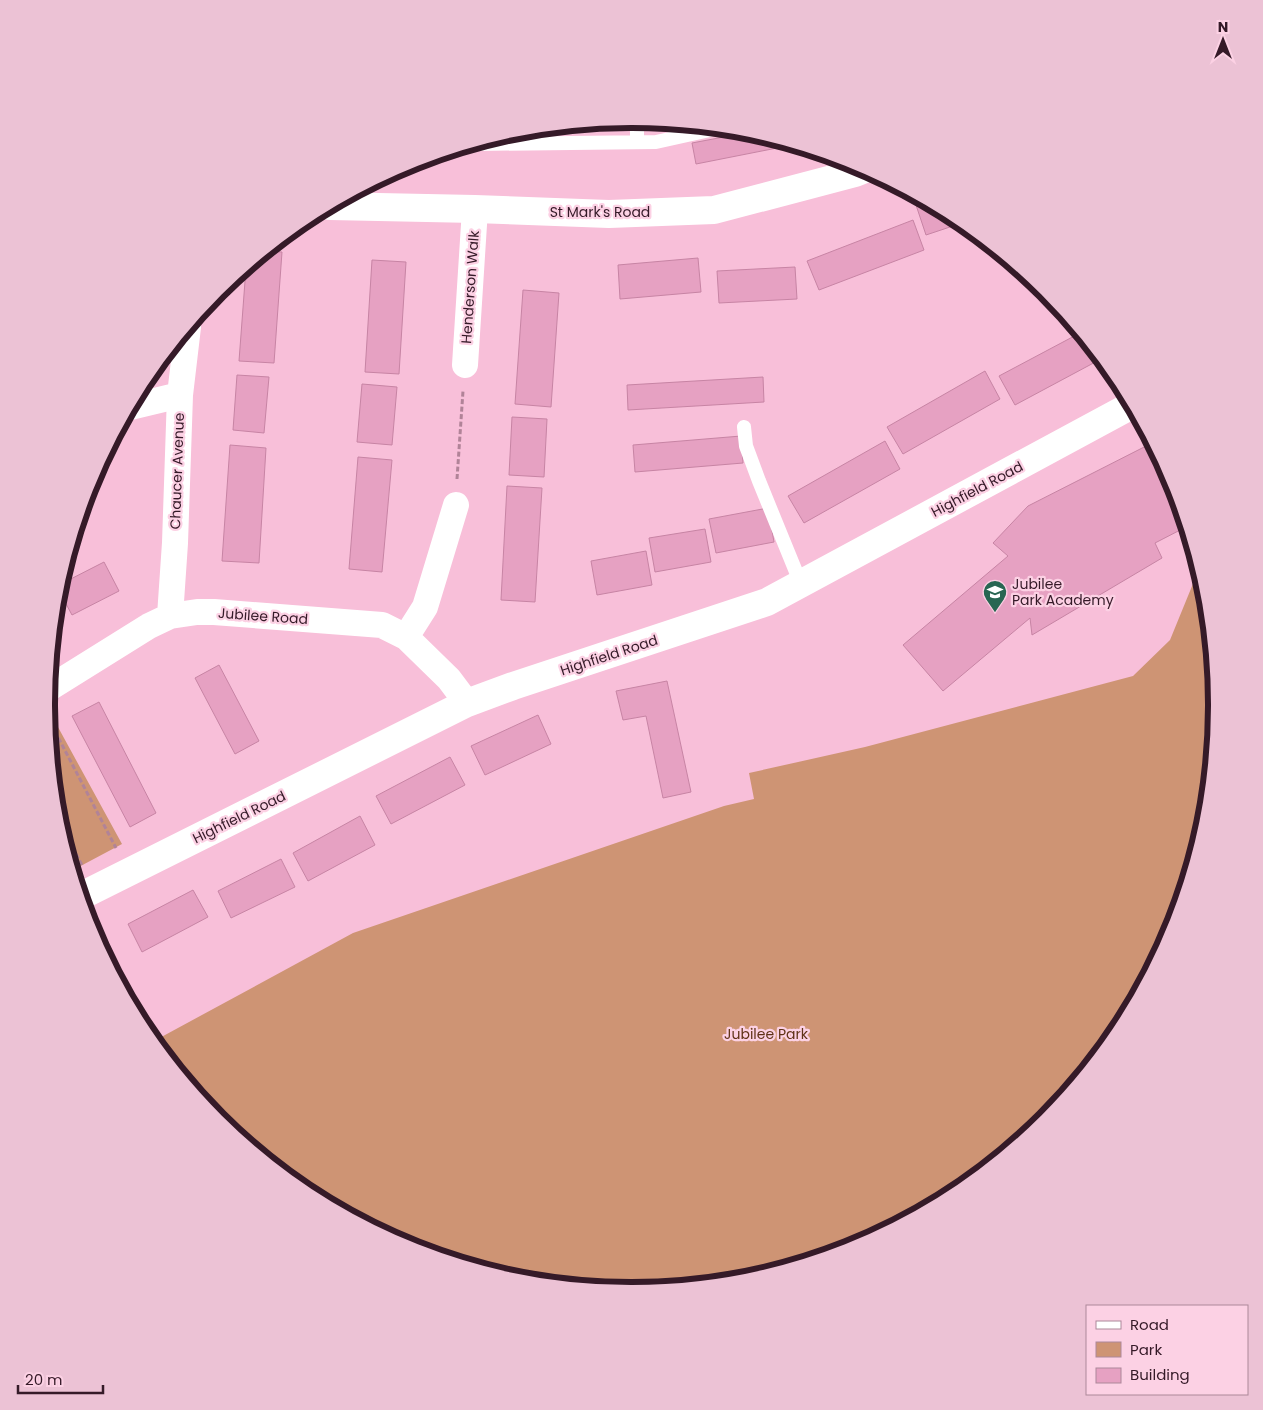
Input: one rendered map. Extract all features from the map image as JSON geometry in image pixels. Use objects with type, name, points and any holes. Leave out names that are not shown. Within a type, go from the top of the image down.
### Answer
[{"type":"street","name":"St Mark's Road","points":[[348,203],[609,214],[714,210],[853,172]]},
{"type":"street","name":"Henderson Walk","points":[[465,365],[475,209]]},
{"type":"street","name":"Chaucer Avenue","points":[[170,616],[175,543],[180,395],[187,339]]},
{"type":"street","points":[[139,406],[180,395]]},
{"type":"street","name":"Highfield Road","points":[[88,892],[467,704],[513,686],[767,602],[1126,408]]},
{"type":"street","points":[[406,637],[425,607],[456,505]]},
{"type":"street","name":"Jubilee Road","points":[[56,683],[149,626],[170,616],[197,612],[214,612],[382,624],[406,637],[449,679],[467,704]]},
{"type":"lane","points":[[638,128],[638,142]]},
{"type":"lane","points":[[502,144],[656,142],[699,132]]},
{"type":"lane","points":[[744,426],[746,446],[801,584]]},
{"type":"path","points":[[456,505],[465,365]]},
{"type":"path","points":[[56,733],[129,872]]},
{"type":"path","points":[[83,880],[88,892]]},
{"type":"green space","name":"Jubilee Park","points":[[1194,581],[1203,630],[1207,667],[1207,743],[1203,780],[1188,854],[1164,926],[1149,960],[1111,1025],[1089,1056],[1039,1113],[1012,1138],[952,1184],[920,1204],[852,1238],[781,1262],[707,1277],[669,1280],[632,1282],[556,1277],[482,1262],[411,1238],[343,1204],[311,1184],[251,1138],[224,1113],[198,1085],[161,1037],[353,933],[724,806],[754,799],[749,773],[865,747],[1133,676],[1170,640]]},
{"type":"green space","points":[[55,722],[122,844],[79,867],[66,817],[60,780]]},
{"type":"building","points":[[726,137],[777,148],[696,164],[692,143]]},
{"type":"building","points":[[916,205],[920,206],[952,226],[926,235]]},
{"type":"building","points":[[913,220],[924,250],[819,290],[807,261]]},
{"type":"building","points":[[276,252],[282,252],[274,363],[239,361],[245,277]]},
{"type":"building","points":[[698,258],[701,292],[620,299],[618,265]]},
{"type":"building","points":[[372,260],[406,262],[399,374],[365,372]]},
{"type":"building","points":[[795,267],[797,299],[719,303],[717,271]]},
{"type":"building","points":[[523,290],[559,293],[551,407],[515,404]]},
{"type":"building","points":[[1074,336],[1095,362],[1015,405],[999,376]]},
{"type":"building","points":[[985,371],[1000,399],[903,454],[887,427]]},
{"type":"building","points":[[237,375],[269,377],[264,433],[233,430]]},
{"type":"building","points":[[763,377],[764,402],[628,410],[627,385]]},
{"type":"building","points":[[362,384],[397,387],[392,445],[357,442]]},
{"type":"building","points":[[512,417],[547,419],[544,477],[509,475]]},
{"type":"building","points":[[741,436],[743,463],[635,472],[633,445]]},
{"type":"building","points":[[885,441],[900,469],[804,523],[788,496]]},
{"type":"building","points":[[230,445],[266,448],[259,563],[222,561]]},
{"type":"building","points":[[1147,446],[1164,484],[1180,530],[1155,543],[1162,558],[1032,635],[1030,618],[943,691],[903,645],[1008,556],[993,543],[1028,506]]},
{"type":"building","points":[[358,457],[392,460],[382,572],[349,569]]},
{"type":"building","points":[[507,486],[542,488],[535,602],[501,600]]},
{"type":"building","points":[[768,508],[774,542],[716,553],[709,519]]},
{"type":"building","points":[[705,529],[711,562],[655,572],[649,538]]},
{"type":"building","points":[[646,551],[652,585],[597,595],[591,561]]},
{"type":"building","points":[[104,562],[119,591],[72,615],[65,601],[69,580]]},
{"type":"building","points":[[219,665],[259,741],[235,754],[195,678]]},
{"type":"building","points":[[667,681],[691,792],[663,798],[646,716],[623,720],[616,691]]},
{"type":"building","points":[[99,702],[156,813],[130,827],[72,716]]},
{"type":"building","points":[[538,715],[551,744],[485,775],[471,746]]},
{"type":"building","points":[[450,757],[465,785],[391,824],[376,796]]},
{"type":"building","points":[[360,816],[375,845],[308,881],[293,853]]},
{"type":"building","points":[[281,859],[295,887],[231,918],[218,891]]},
{"type":"building","points":[[193,890],[208,917],[142,952],[128,924]]},
{"type":"place","name":"Jubilee Park Academy","points":[[995,613]]}]
